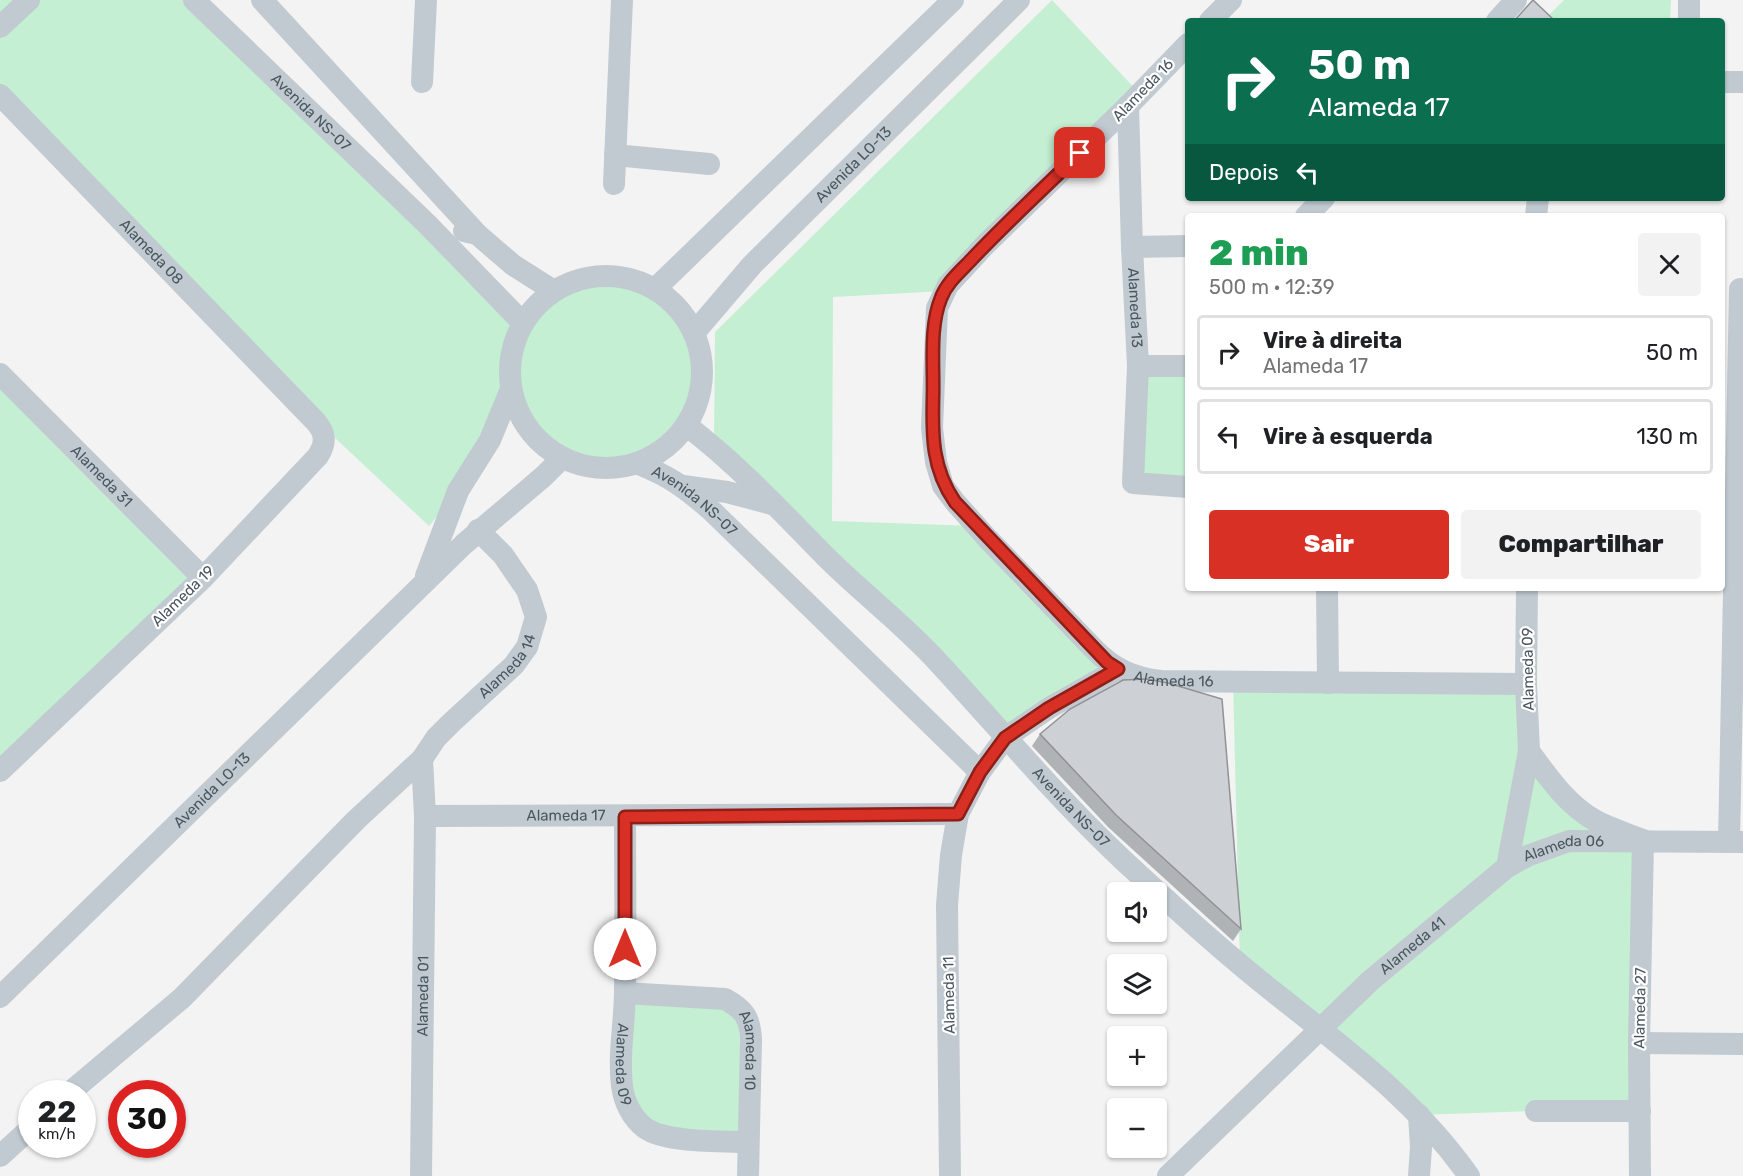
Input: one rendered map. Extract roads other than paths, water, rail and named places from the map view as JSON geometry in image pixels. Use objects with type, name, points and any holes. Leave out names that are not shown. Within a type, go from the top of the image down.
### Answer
[{"type":"street","points":[[0,27],[28,0]]},
{"type":"street","name":"Avenida NS-07","points":[[194,0],[427,224],[523,323]]},
{"type":"street","points":[[262,0],[477,234],[513,265],[554,291]]},
{"type":"street","points":[[422,82],[426,0]]},
{"type":"street","points":[[614,184],[622,0]]},
{"type":"street","points":[[655,289],[952,0]]},
{"type":"street","name":"Avenida LO-13","points":[[694,333],[752,265],[1018,0]]},
{"type":"street","points":[[1213,18],[1231,0]]},
{"type":"street","points":[[1500,18],[1516,0]]},
{"type":"street","points":[[1689,0],[1689,18]]},
{"type":"street","name":"Alameda 16","points":[[1185,47],[984,246],[944,291],[936,318],[932,428],[936,462],[943,486],[955,502],[1107,662],[1127,674],[1161,681],[1526,684]]},
{"type":"street","points":[[1725,82],[1743,82]]},
{"type":"street","name":"Alameda 08","points":[[2,100],[303,408]]},
{"type":"street","name":"Alameda 13","points":[[1128,106],[1138,366],[1133,483],[1185,487]]},
{"type":"street","points":[[615,155],[709,164]]},
{"type":"street","points":[[1309,213],[1321,201]]},
{"type":"street","points":[[427,224],[477,234]]},
{"type":"street","points":[[1132,247],[1185,246]]},
{"type":"street","points":[[604,276],[631,279],[655,289],[684,315],[694,333],[702,364],[699,396],[686,425],[672,441],[655,454],[636,463],[615,468],[593,468],[562,458],[538,441],[525,426],[516,408],[511,389],[510,366],[514,344],[523,323],[537,305],[554,291],[578,280],[604,276]]},
{"type":"street","points":[[1735,289],[1738,628],[1736,842]]},
{"type":"street","points":[[1138,366],[1185,366]]},
{"type":"street","name":"Alameda 31","points":[[0,375],[203,578]]},
{"type":"street","name":"Avenida LO-13","points":[[423,583],[458,491],[490,440],[511,389]]},
{"type":"street","name":"Alameda 19","points":[[0,771],[203,578],[318,456],[324,447],[325,436],[303,408]]},
{"type":"street","name":"Avenida NS-07","points":[[686,425],[714,447],[833,564],[935,659],[1005,738],[1120,858],[1202,932],[1399,1094],[1450,1149],[1469,1176]]},
{"type":"street","name":"Avenida LO-13","points":[[0,997],[478,530],[544,476],[562,458]]},
{"type":"street","name":"Avenida NS-07","points":[[636,463],[660,472],[683,486],[713,512],[980,772]]},
{"type":"street","points":[[683,486],[727,492],[775,505]]},
{"type":"street","name":"Alameda 14","points":[[422,759],[436,738],[514,664],[527,647],[537,616],[527,590],[503,555],[478,530]]},
{"type":"street","points":[[1327,591],[1328,683]]},
{"type":"street","name":"Alameda 09","points":[[1527,591],[1526,684],[1529,751]]},
{"type":"street","name":"Alameda 11","points":[[950,1176],[947,905],[951,855],[958,814],[980,772],[1005,738],[1049,708],[1118,669]]},
{"type":"street","points":[[1529,751],[1554,785],[1576,808],[1596,821],[1643,840]]},
{"type":"street","name":"Alameda 06","points":[[1507,867],[1529,751]]},
{"type":"street","points":[[85,1080],[182,998],[356,820],[422,759]]},
{"type":"street","name":"Alameda 01","points":[[415,1176],[425,816],[422,759]]},
{"type":"street","name":"Alameda 17","points":[[425,816],[958,814]]},
{"type":"street","name":"Alameda 09","points":[[625,817],[626,993],[621,1049],[625,1101],[631,1114],[652,1133],[666,1137],[748,1142]]},
{"type":"street","name":"Alameda 27","points":[[1640,1176],[1639,1043],[1643,840]]},
{"type":"street","name":"Alameda 06","points":[[1507,867],[1527,856],[1569,841],[1736,842]]},
{"type":"street","name":"Alameda 41","points":[[1319,1028],[1375,977],[1507,867]]},
{"type":"street","name":"Alameda 10","points":[[626,993],[725,999],[747,1016],[751,1040],[748,1176]]},
{"type":"street","points":[[1168,1176],[1319,1028]]},
{"type":"street","points":[[1639,1043],[1743,1044]]},
{"type":"street","points":[[1536,1111],[1640,1111]]},
{"type":"street","points":[[1419,1115],[1421,1147],[1419,1176]]},
{"type":"street","points":[[0,1156],[18,1140]]}]
